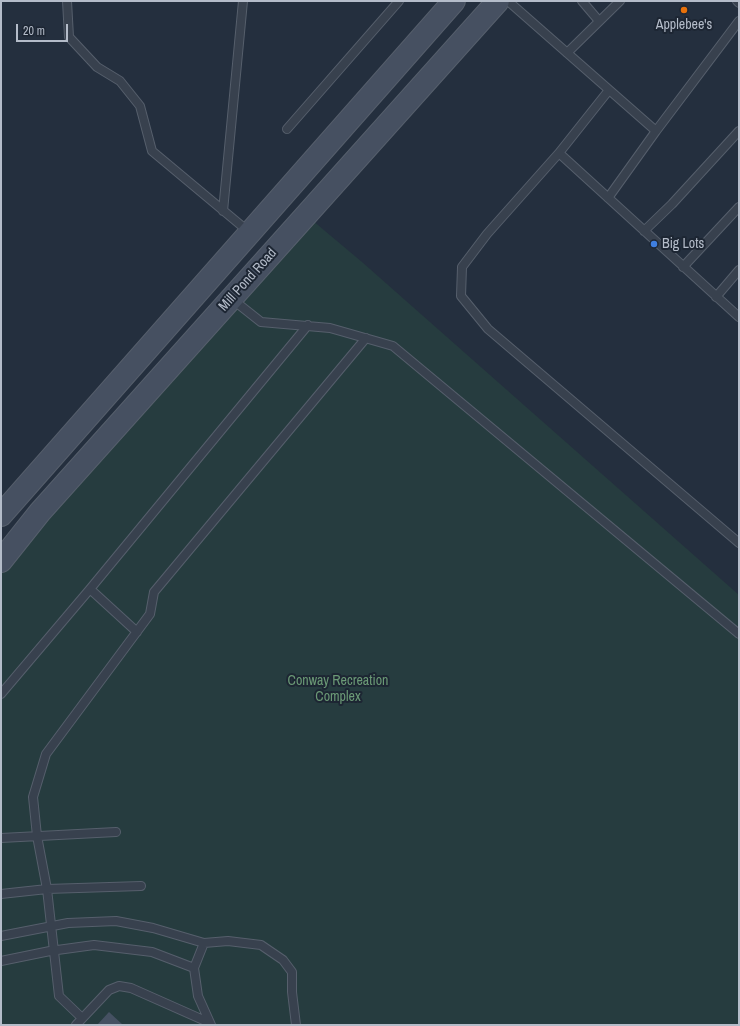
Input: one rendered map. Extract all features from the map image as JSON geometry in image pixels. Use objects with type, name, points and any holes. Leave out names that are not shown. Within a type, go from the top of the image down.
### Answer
[{"type":"main road","name":"Mill Pond Road","points":[[1,514],[454,1]]},
{"type":"main road","name":"Mill Pond Road","points":[[1,561],[40,512],[498,1]]},
{"type":"lane","points":[[67,1],[69,37],[97,67],[120,81],[140,106],[152,151],[250,233]]},
{"type":"lane","points":[[223,211],[243,1]]},
{"type":"lane","points":[[287,129],[398,1]]},
{"type":"lane","points":[[508,1],[656,131]]},
{"type":"lane","points":[[582,1],[599,21]]},
{"type":"lane","points":[[567,52],[620,1]]},
{"type":"lane","points":[[608,198],[656,131],[739,21]]},
{"type":"lane","points":[[609,90],[559,153],[487,234],[462,267],[461,296],[488,329],[739,543]]},
{"type":"lane","points":[[644,231],[672,204],[739,132]]},
{"type":"lane","points":[[559,153],[739,318]]},
{"type":"lane","points":[[683,267],[739,207]]},
{"type":"lane","points":[[716,296],[739,270]]},
{"type":"lane","points":[[231,298],[261,322],[330,328],[393,346],[739,634]]},
{"type":"lane","points":[[1,694],[90,589],[308,325]]},
{"type":"lane","points":[[82,1018],[59,996],[47,889],[37,836],[33,797],[46,754],[150,614],[154,592],[366,338]]},
{"type":"lane","points":[[90,589],[137,632]]},
{"type":"lane","points":[[1,838],[116,832]]},
{"type":"lane","points":[[1,894],[47,889],[141,886]]},
{"type":"lane","points":[[1,936],[68,922],[116,921],[153,928],[204,943],[228,942],[261,945],[283,960],[292,972],[292,992],[296,1025]]},
{"type":"lane","points":[[204,943],[194,968],[198,996],[210,1024]]},
{"type":"lane","points":[[1,961],[55,950],[94,945],[152,952],[194,968]]},
{"type":"lane","points":[[76,1025],[109,990],[119,986],[131,988],[210,1024]]},
{"type":"green space","name":"Conway Recreation Complex","points":[[306,215],[362,262],[739,595],[739,1025],[1,1025],[1,561]]},
{"type":"building","points":[[109,1012],[123,1025],[97,1025]]},
{"type":"place","name":"Applebee's","points":[[684,10]]},
{"type":"place","name":"Big Lots","points":[[654,244]]}]
